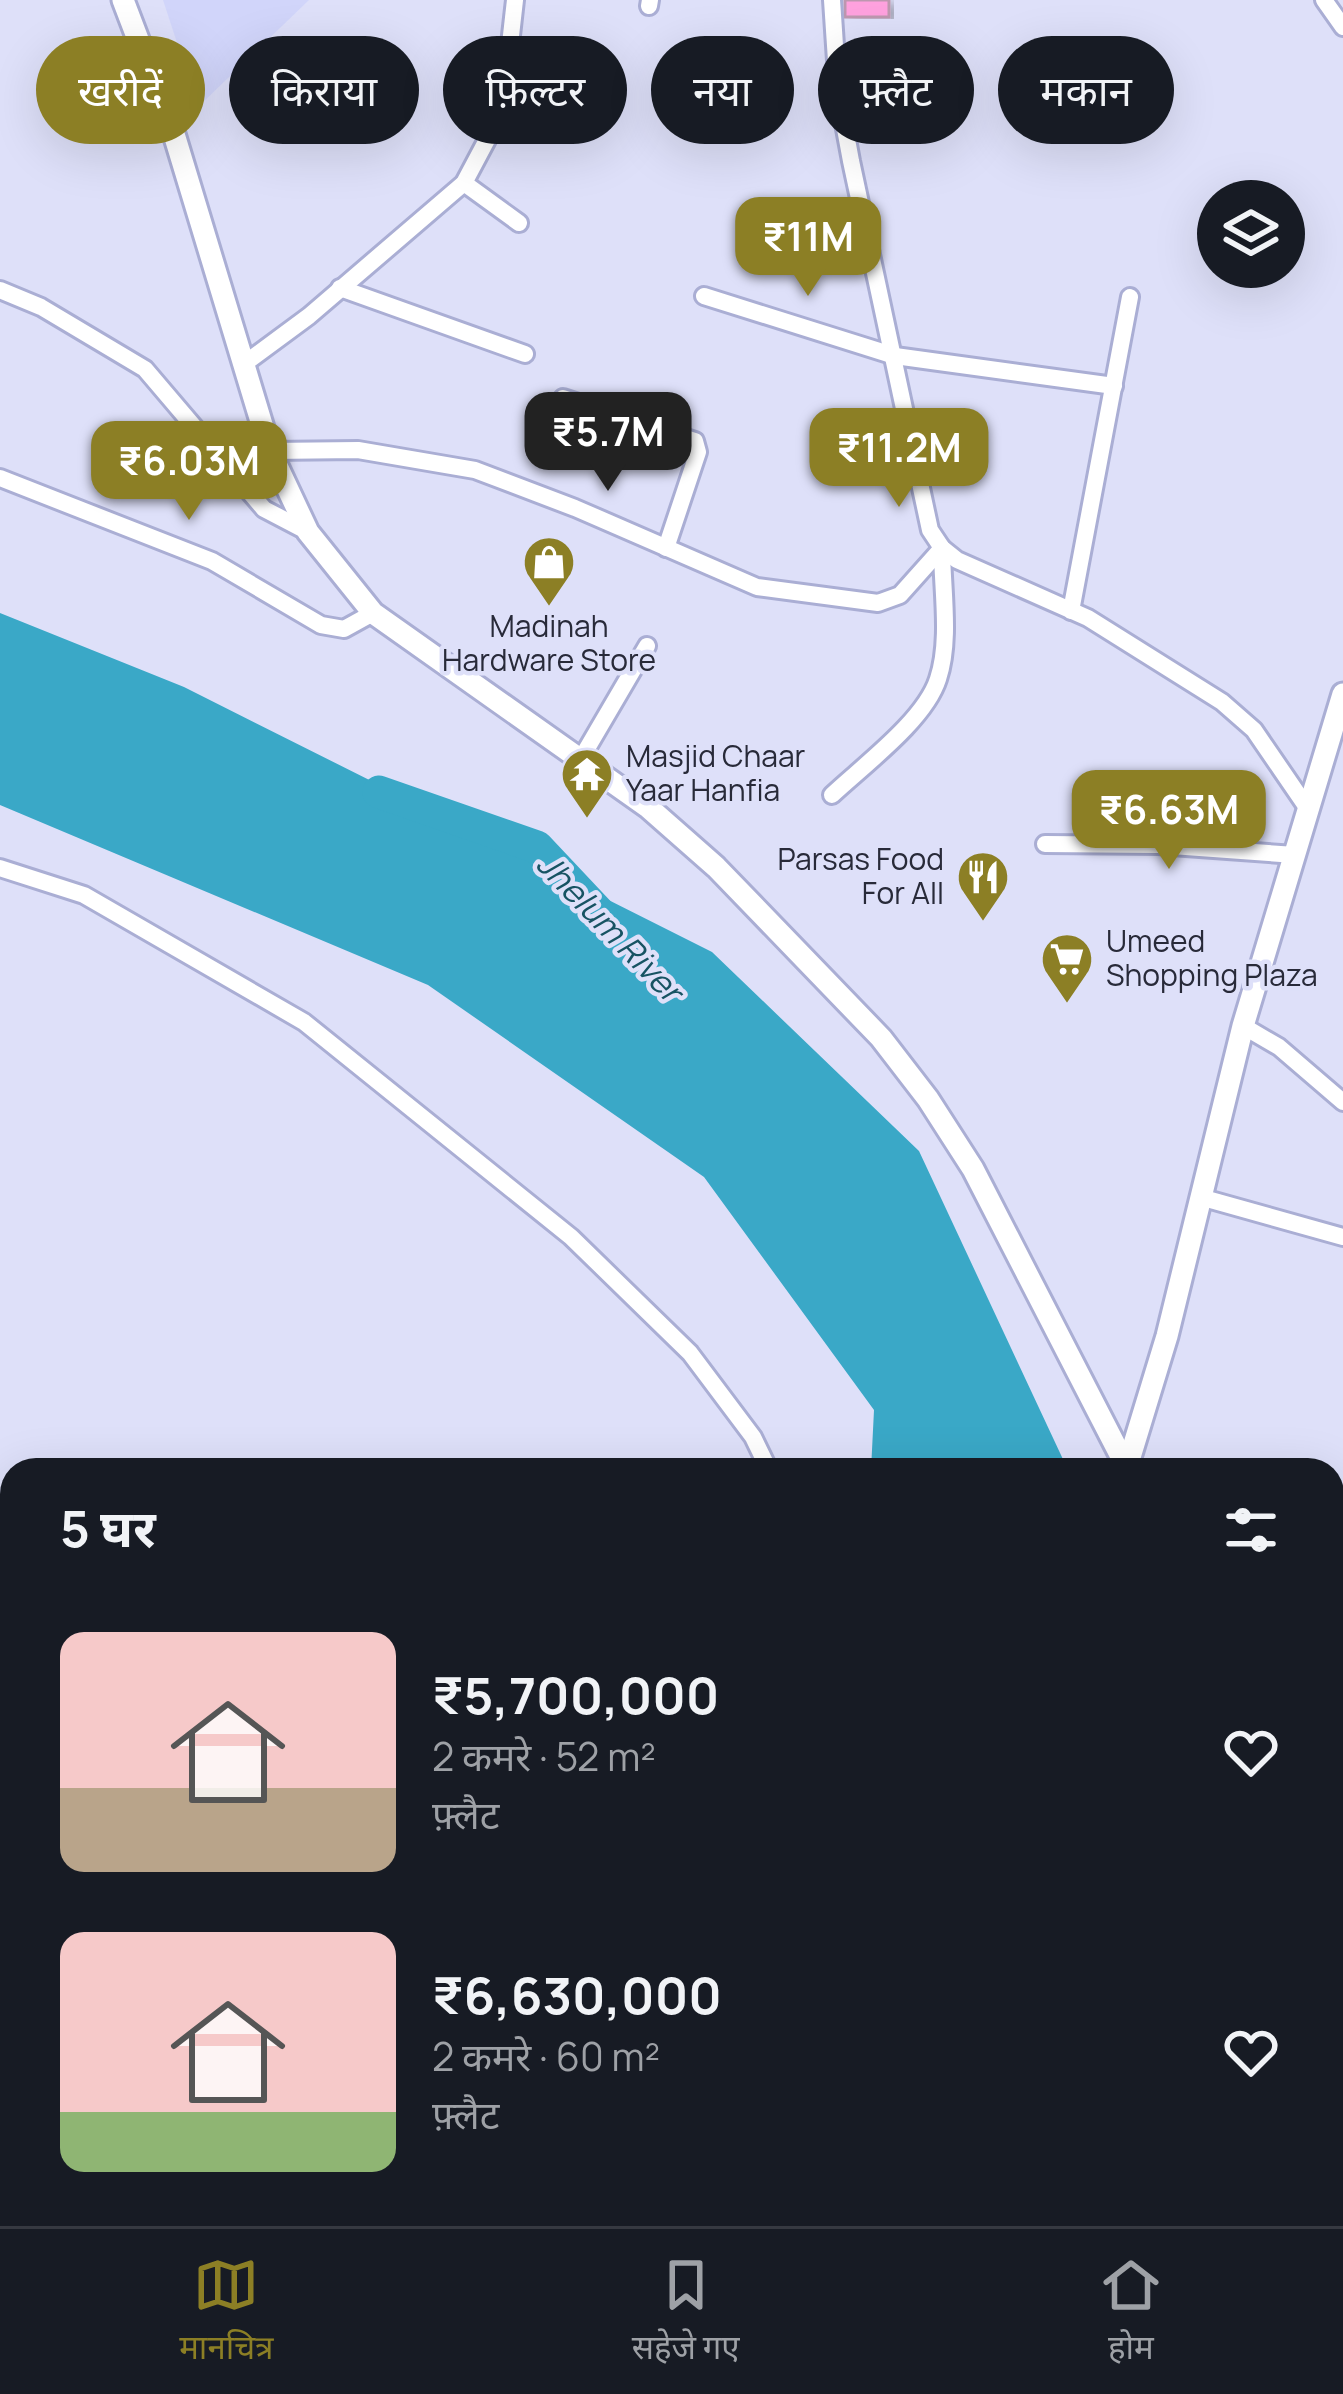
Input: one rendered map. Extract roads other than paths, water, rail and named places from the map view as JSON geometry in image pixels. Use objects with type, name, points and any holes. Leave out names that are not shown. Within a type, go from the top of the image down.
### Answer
[{"type":"main road","points":[[123,0],[174,134],[270,451],[308,532],[373,613],[581,757],[716,867],[880,1038],[973,1169],[1122,1458]]},
{"type":"main road","points":[[1131,1458],[1167,1336],[1243,1027],[1343,694]]},
{"type":"street","points":[[244,364],[464,183],[489,136],[508,62],[515,0]]},
{"type":"street","points":[[832,0],[842,115],[930,530],[957,560],[1134,645],[1238,715],[1308,809]]},
{"type":"street","points":[[1324,0],[1343,27]]},
{"type":"street","points":[[464,183],[519,223]]},
{"type":"street","points":[[340,288],[525,354]]},
{"type":"street","points":[[0,290],[41,307],[154,377],[264,508],[308,532]]},
{"type":"street","points":[[704,296],[895,356],[1114,386]]},
{"type":"street","points":[[1071,611],[1130,297]]},
{"type":"street","points":[[563,398],[695,441],[698,452],[666,548]]},
{"type":"street","points":[[270,451],[358,450],[476,470],[757,587],[878,603],[900,595],[942,548]]},
{"type":"street","points":[[0,478],[212,561],[320,625],[344,629],[373,613]]},
{"type":"street","points":[[832,796],[926,705],[938,682],[943,662],[942,548]]},
{"type":"street","points":[[581,757],[646,646]]},
{"type":"street","points":[[1046,844],[1158,845],[1295,855]]},
{"type":"street","points":[[0,868],[84,895],[304,1022],[571,1237],[690,1353],[753,1437],[763,1458]]},
{"type":"street","points":[[1243,1027],[1279,1047],[1343,1102]]},
{"type":"street","points":[[1200,1197],[1343,1237]]},
{"type":"water","points":[[0,613],[184,687],[712,952],[919,1151],[1062,1458],[872,1458],[874,1410],[704,1177],[428,985],[0,805]]},
{"type":"waterway","name":"Jhelum River","points":[[379,792],[537,847],[601,915]]},
{"type":"place","name":"Madinah Hardware Store","points":[[549,608]]},
{"type":"place","name":"Masjid Chaar Yaar Hanfia","points":[[587,820]]},
{"type":"place","name":"Parsas Food For All","points":[[983,923]]},
{"type":"place","name":"Umeed Shopping Plaza","points":[[1067,1005]]}]
